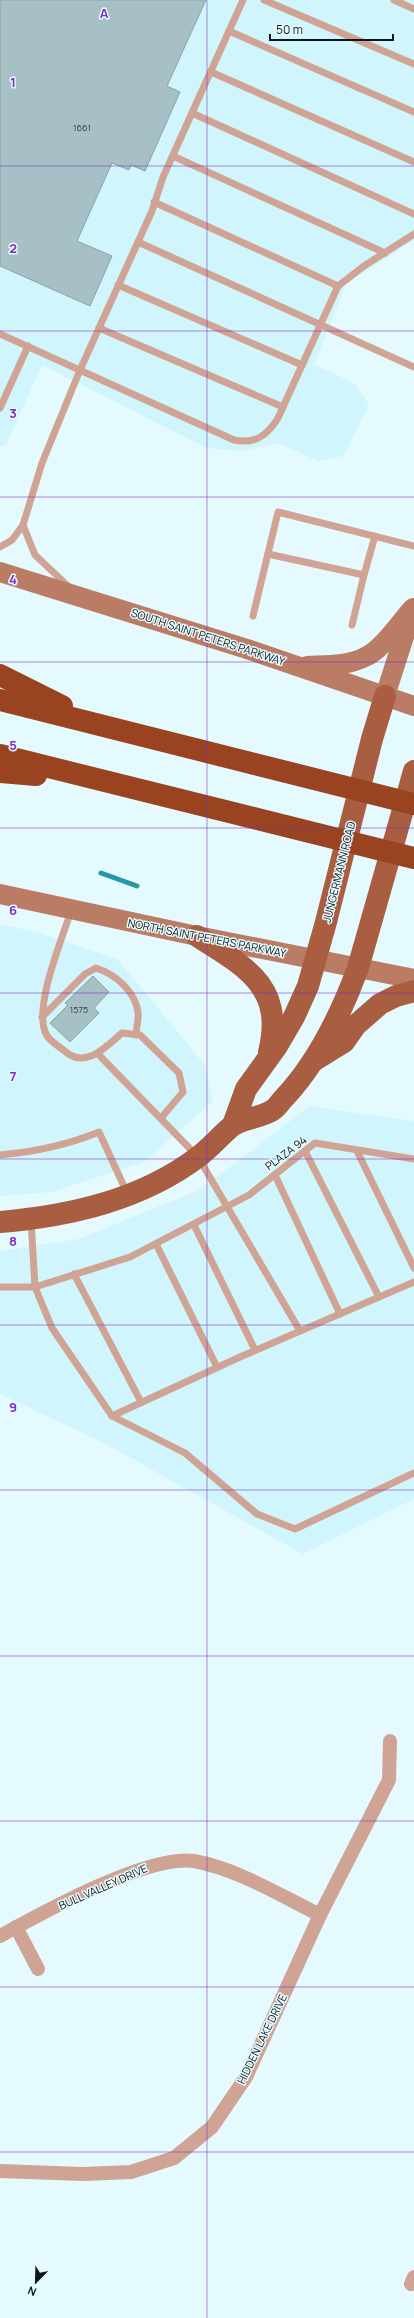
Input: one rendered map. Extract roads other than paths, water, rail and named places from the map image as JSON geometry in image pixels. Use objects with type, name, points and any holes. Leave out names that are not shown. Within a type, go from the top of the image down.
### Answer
[{"type":"highway","points":[[0,674],[95,724]]},
{"type":"highway","points":[[0,700],[414,804]]},
{"type":"highway","points":[[0,755],[413,858]]},
{"type":"highway","points":[[0,772],[105,781]]},
{"type":"main road","name":"SOUTH SAINT PETERS PARKWAY","points":[[0,572],[298,666],[414,706]]},
{"type":"main road","points":[[298,666],[347,663],[366,657],[378,648],[413,607]]},
{"type":"main road","name":"JUNGERMANN ROAD","points":[[233,1125],[246,1089],[266,1063],[294,1017],[308,986],[372,739],[413,607]]},
{"type":"main road","name":"JUNGERMANN ROAD","points":[[0,1222],[31,1219],[95,1206],[128,1195],[160,1180],[198,1157],[233,1125],[272,1111],[291,1091],[311,1063],[349,994],[358,968],[414,771]]},
{"type":"main road","name":"NORTH SAINT PETERS PARKWAY","points":[[0,894],[197,936],[414,979]]},
{"type":"main road","points":[[197,936],[246,968],[269,998],[273,1016],[273,1035],[266,1063]]},
{"type":"main road","points":[[311,1063],[344,1042],[356,1025],[380,1004],[396,996],[414,991]]},
{"type":"street","name":"HIDDEN LAKE DRIVE","points":[[0,2171],[83,2174],[131,2172],[174,2158],[212,2127],[246,2077],[320,1915],[389,1780],[390,1741]]},
{"type":"street","name":"BULL VALLEY DRIVE","points":[[0,1936],[16,1927],[144,1867],[168,1862],[193,1861],[227,1871],[320,1915]]},
{"type":"street","points":[[16,1927],[38,1969]]},
{"type":"lane","points":[[0,547],[12,540],[23,525],[42,463],[80,370],[138,242],[173,156],[243,0]]},
{"type":"lane","points":[[264,0],[414,64]]},
{"type":"lane","points":[[394,0],[414,9]]},
{"type":"lane","points":[[229,32],[414,112]]},
{"type":"lane","points":[[211,72],[414,162]]},
{"type":"lane","points":[[192,113],[414,214]]},
{"type":"lane","points":[[173,156],[385,253]]},
{"type":"lane","points":[[154,202],[338,286]]},
{"type":"lane","points":[[0,334],[234,440],[254,441],[263,436],[272,428],[338,286],[414,234]]},
{"type":"lane","points":[[138,242],[414,367]]},
{"type":"lane","points":[[118,285],[302,365]]},
{"type":"lane","points":[[99,328],[283,407]]},
{"type":"lane","points":[[0,408],[28,346]]},
{"type":"lane","points":[[253,616],[278,512],[414,546]]},
{"type":"lane","points":[[23,525],[35,555],[82,597]]},
{"type":"lane","points":[[352,625],[375,536]]},
{"type":"lane","points":[[268,554],[364,575]]},
{"type":"lane","points":[[71,910],[44,997],[42,1017],[46,1035],[70,1055],[79,1059],[98,1054],[122,1033],[140,1035],[179,1073],[183,1092],[161,1118]]},
{"type":"lane","points":[[42,1017],[85,974],[96,968],[109,972],[117,978],[134,999],[138,1013],[136,1035]]},
{"type":"lane","points":[[98,1054],[198,1157],[300,1331]]},
{"type":"lane","points":[[0,1155],[60,1146],[99,1132],[128,1195]]},
{"type":"lane","name":"PLAZA 94","points":[[0,1287],[35,1287],[130,1257],[227,1208],[249,1195],[315,1143],[414,1159]]},
{"type":"lane","points":[[305,1151],[379,1297]]},
{"type":"lane","points":[[357,1151],[414,1268]]},
{"type":"lane","points":[[275,1175],[340,1314]]},
{"type":"lane","points":[[31,1219],[35,1287],[52,1328],[112,1416],[185,1453],[257,1514],[295,1528],[414,1473]]},
{"type":"lane","points":[[194,1225],[255,1350]]},
{"type":"lane","points":[[156,1244],[217,1367]]},
{"type":"lane","points":[[74,1274],[141,1402]]},
{"type":"lane","points":[[112,1416],[255,1350],[414,1282]]},
{"type":"waterway","points":[[101,873],[137,886]]}]
